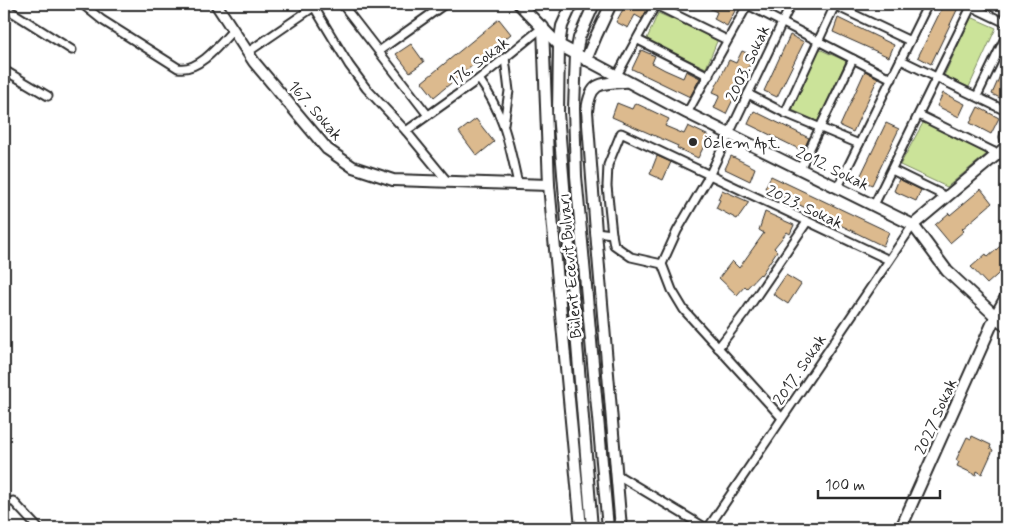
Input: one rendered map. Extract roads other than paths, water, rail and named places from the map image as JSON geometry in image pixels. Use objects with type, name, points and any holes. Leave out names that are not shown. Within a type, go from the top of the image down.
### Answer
[{"type":"street","points":[[82,4],[102,20],[178,68],[184,69],[195,65],[211,54],[233,30]]},
{"type":"street","name":"167. Sokak","points":[[216,4],[254,62],[327,149],[352,167],[393,180],[549,185]]},
{"type":"street","points":[[342,4],[427,114]]},
{"type":"street","points":[[379,51],[445,4]]},
{"type":"street","name":"2012. Sokak","points":[[519,4],[559,45],[687,114],[913,225],[947,271],[1006,326]]},
{"type":"street","name":"Bülent Ecevit Bulvarı","points":[[572,4],[562,26],[559,45],[558,113],[562,181],[592,528]]},
{"type":"street","name":"Bülent Ecevit Bulvarı","points":[[594,4],[579,38],[576,54],[574,108],[576,176],[608,528]]},
{"type":"street","points":[[586,60],[611,4]]},
{"type":"street","points":[[687,114],[747,4],[892,79]]},
{"type":"street","name":"2003. Sokak","points":[[662,264],[677,231],[709,176],[791,4]]},
{"type":"street","points":[[785,113],[819,40],[833,4],[910,41]]},
{"type":"street","points":[[838,188],[892,79],[926,4]]},
{"type":"street","points":[[248,52],[316,5],[349,65],[366,88],[406,130],[447,181]]},
{"type":"street","points":[[621,528],[596,232],[587,111],[588,97],[599,85],[621,79],[656,5],[727,40]]},
{"type":"street","points":[[874,205],[937,79],[968,5],[1006,23]]},
{"type":"street","points":[[4,7],[72,50]]},
{"type":"street","points":[[543,27],[549,185],[581,528]]},
{"type":"street","name":"176. Sokak","points":[[406,130],[479,79],[543,27]]},
{"type":"street","points":[[977,96],[1006,36]]},
{"type":"street","points":[[638,40],[709,76]]},
{"type":"street","points":[[504,124],[509,91],[505,58]]},
{"type":"street","points":[[800,169],[853,59]]},
{"type":"street","points":[[901,60],[937,79],[1006,110]]},
{"type":"street","points":[[4,70],[48,96]]},
{"type":"street","points":[[479,79],[491,96],[504,124],[518,184]]},
{"type":"street","points":[[748,94],[785,113],[859,144]]},
{"type":"street","points":[[919,115],[1003,149]]},
{"type":"street","points":[[913,225],[945,196],[1003,149],[1006,128]]},
{"type":"street","name":"2023. Sokak","points":[[612,234],[606,186],[608,165],[621,132],[709,176],[889,260]]},
{"type":"street","points":[[892,170],[945,196]]},
{"type":"street","points":[[718,348],[807,222]]},
{"type":"street","name":"2017. Sokak","points":[[707,528],[913,225]]},
{"type":"street","points":[[596,232],[612,234],[614,245],[626,254],[662,264],[672,290],[684,310],[782,418]]},
{"type":"street","name":"2027 Sokak","points":[[901,528],[996,315],[1006,297]]},
{"type":"street","points":[[616,474],[707,528]]},
{"type":"street","points":[[4,504],[13,501],[38,528]]},
{"type":"place","name":"Özlem Apt.","points":[[693,142]]}]
